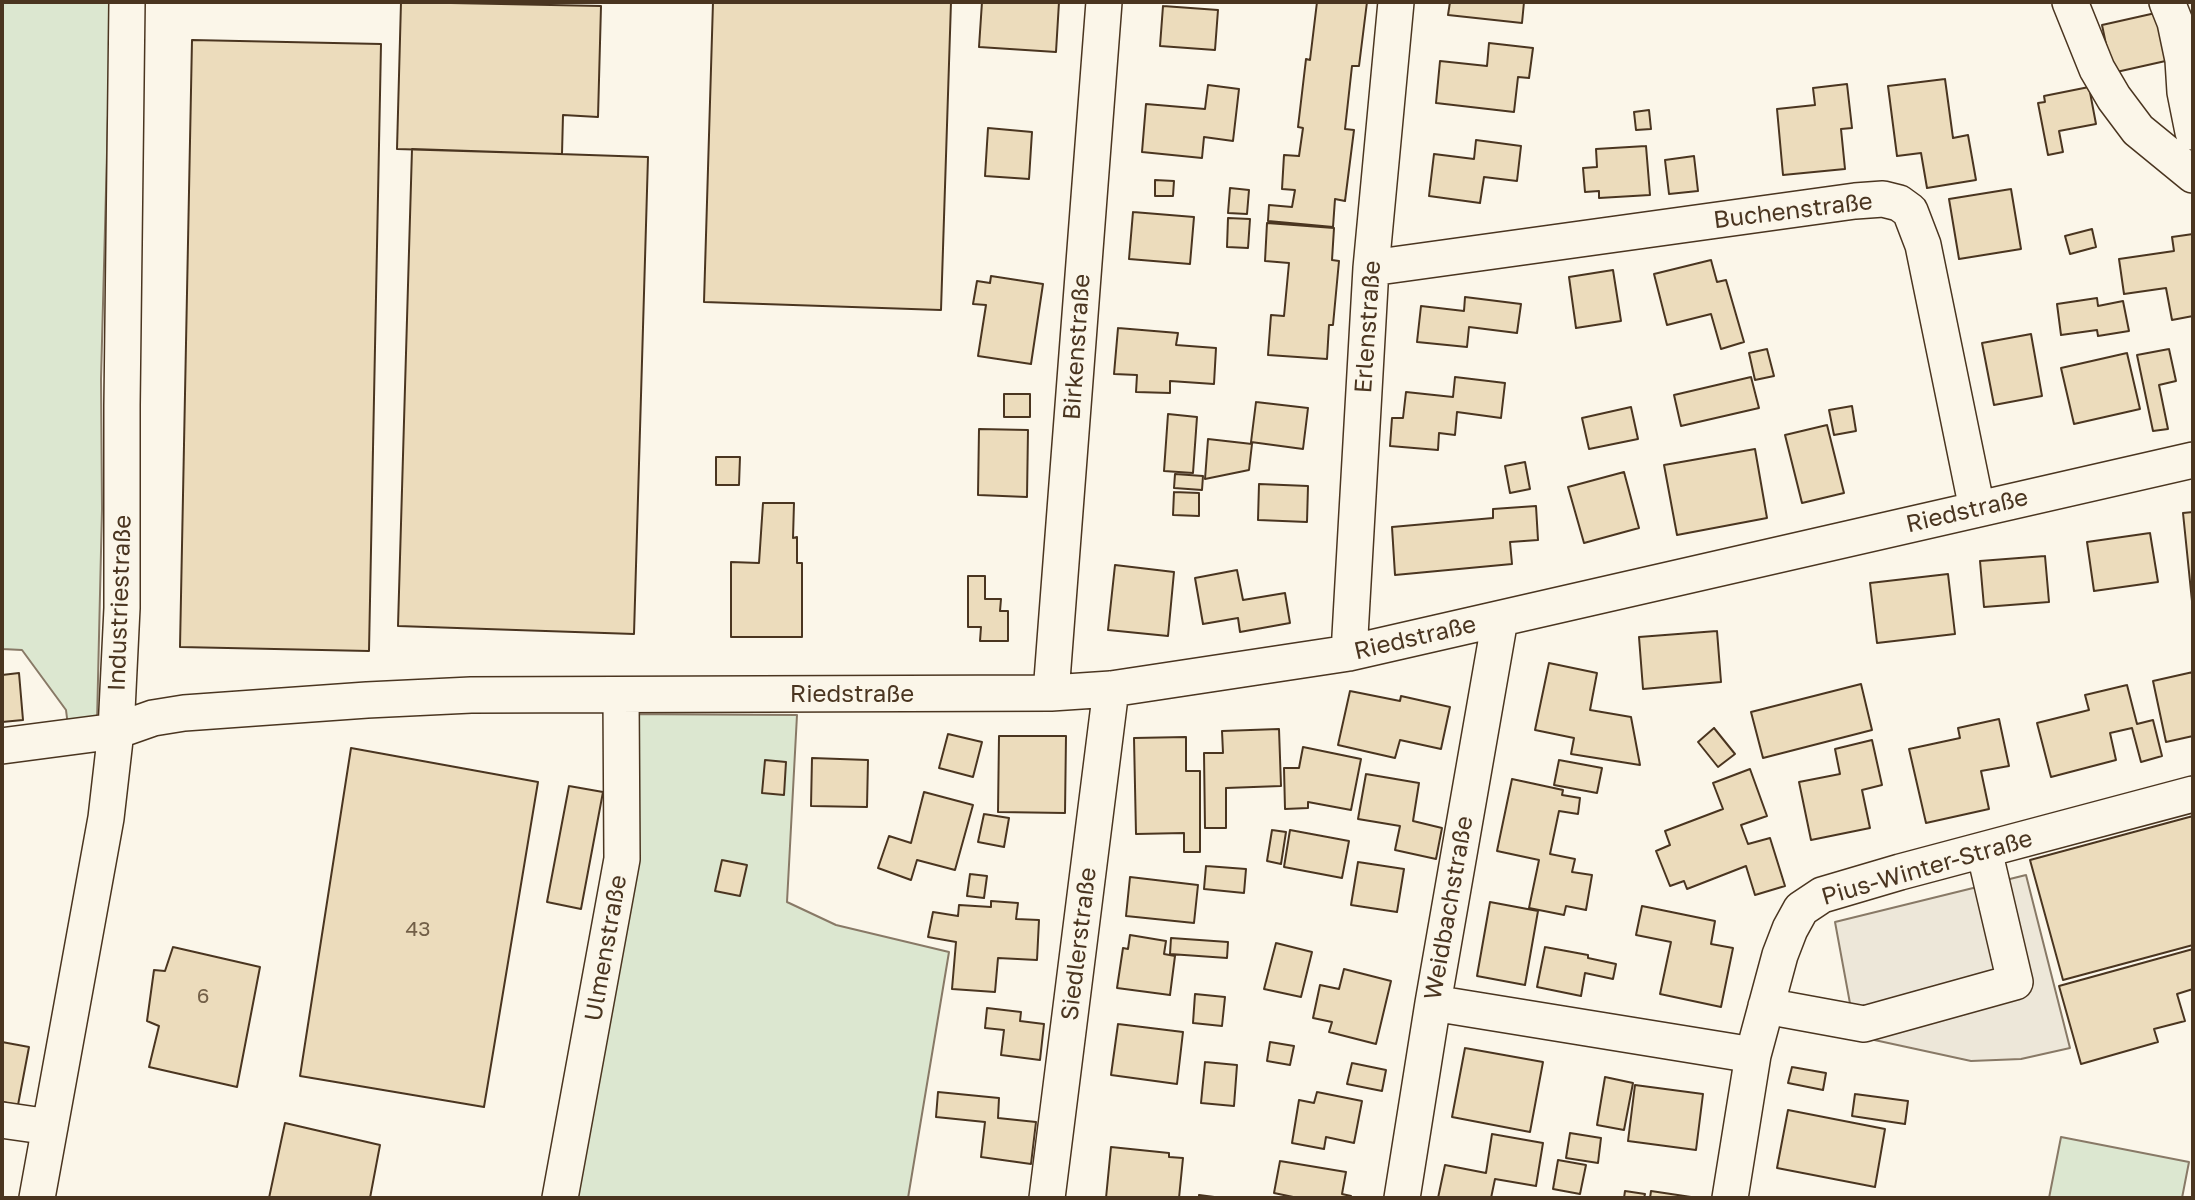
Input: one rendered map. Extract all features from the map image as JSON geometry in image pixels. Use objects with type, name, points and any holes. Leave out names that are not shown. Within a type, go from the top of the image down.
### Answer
[{"type":"street","name":"Industriestraße","points":[[37,1198],[103,831],[116,731],[122,608],[121,405],[127,2]]},
{"type":"street","name":"Birkenstraße","points":[[1051,693],[1104,2]]},
{"type":"street","name":"Erlenstraße","points":[[1349,653],[1371,268],[1396,2]]},
{"type":"street","points":[[2070,2],[2097,69],[2114,98],[2138,130],[2193,175]]},
{"type":"street","points":[[2167,2],[2188,58],[2185,92],[2193,132]]},
{"type":"street","name":"Buchenstraße","points":[[1371,268],[1856,201],[1883,199],[1899,202],[1910,211],[1923,245],[1977,509]]},
{"type":"street","name":"Riedstraße","points":[[116,731],[153,718],[184,712],[471,695],[1051,693],[1111,689],[1349,653],[2193,460]]},
{"type":"street","name":"Weidbachstraße","points":[[1402,1198],[1500,619]]},
{"type":"street","name":"Siedlerstraße","points":[[1047,1198],[1111,689]]},
{"type":"street","name":"Ulmenstraße","points":[[560,1198],[622,859],[621,695]]},
{"type":"street","points":[[2,746],[116,731]]},
{"type":"street","name":"Pius-Winter-Straße","points":[[1730,1198],[1753,1055],[1780,955],[1801,909],[1822,895],[1900,872],[2193,794]]},
{"type":"street","points":[[1766,1006],[1864,1024],[2015,982],[1984,850]]},
{"type":"street","points":[[1433,1003],[1753,1055]]},
{"type":"street","points":[[2,1120],[50,1127]]},
{"type":"green space","points":[[2,2],[111,2],[101,379],[102,509],[97,722],[68,726],[66,710],[22,650],[2,649]]},
{"type":"green space","points":[[613,714],[797,715],[787,902],[836,925],[949,952],[908,1198],[543,1198],[611,847]]},
{"type":"green space","points":[[2061,1137],[2189,1162],[2182,1198],[2049,1198]]},
{"type":"shaded area","points":[[2026,875],[2070,1048],[2021,1059],[1971,1061],[1856,1036],[1835,922]]},
{"type":"building","points":[[401,2],[601,6],[598,117],[563,115],[562,154],[397,149]]},
{"type":"building","points":[[713,2],[951,2],[941,310],[704,302]]},
{"type":"building","points":[[982,2],[1059,2],[1056,52],[979,47]]},
{"type":"building","points":[[1317,2],[1367,2],[1359,66],[1352,66],[1345,129],[1354,130],[1345,201],[1335,199],[1333,227],[1268,221],[1269,205],[1292,207],[1295,190],[1282,189],[1284,155],[1299,156],[1303,128],[1298,127],[1306,59],[1310,60]]},
{"type":"building","points":[[1450,2],[1524,2],[1522,23],[1448,15]]},
{"type":"building","points":[[1163,6],[1218,10],[1215,50],[1160,46]]},
{"type":"building","points":[[2160,12],[2170,60],[2112,73],[2102,25]]},
{"type":"building","points":[[192,40],[381,44],[369,651],[180,647]]},
{"type":"building","points":[[1489,43],[1533,48],[1529,78],[1518,77],[1514,112],[1436,103],[1440,61],[1487,66]]},
{"type":"building","points":[[1945,79],[1953,138],[1968,135],[1976,180],[1927,188],[1921,153],[1897,156],[1888,86]]},
{"type":"building","points":[[1847,84],[1852,128],[1841,129],[1845,169],[1783,175],[1777,109],[1815,105],[1813,88]]},
{"type":"building","points":[[1208,85],[1239,89],[1233,141],[1204,137],[1202,158],[1142,152],[1146,104],[1205,109]]},
{"type":"building","points":[[2089,87],[2096,124],[2059,131],[2063,152],[2048,155],[2038,103],[2045,102],[2044,96]]},
{"type":"building","points":[[1649,110],[1651,129],[1636,130],[1634,112]]},
{"type":"building","points":[[988,128],[1032,132],[1029,179],[985,176]]},
{"type":"building","points":[[1476,140],[1521,146],[1517,181],[1484,177],[1480,203],[1429,196],[1434,154],[1474,159]]},
{"type":"building","points":[[1646,146],[1650,195],[1599,198],[1599,191],[1585,192],[1583,168],[1597,167],[1596,149]]},
{"type":"building","points":[[412,149],[648,157],[634,634],[398,626]]},
{"type":"building","points":[[1694,156],[1698,191],[1669,194],[1665,160]]},
{"type":"building","points":[[1155,180],[1174,181],[1173,196],[1155,196]]},
{"type":"building","points":[[1230,188],[1249,190],[1247,214],[1228,213]]},
{"type":"building","points":[[2011,189],[2021,249],[1959,259],[1949,199]]},
{"type":"building","points":[[1133,212],[1194,217],[1190,264],[1129,259]]},
{"type":"building","points":[[1228,218],[1250,219],[1248,248],[1227,247]]},
{"type":"building","points":[[1267,223],[1334,228],[1332,260],[1339,261],[1333,325],[1329,325],[1327,359],[1268,355],[1271,315],[1284,316],[1289,263],[1265,261]]},
{"type":"building","points":[[2092,229],[2096,247],[2070,254],[2065,236]]},
{"type":"building","points":[[2193,234],[2193,316],[2172,320],[2166,288],[2124,294],[2119,259],[2174,251],[2172,237]]},
{"type":"building","points":[[1711,260],[1717,282],[1726,280],[1744,342],[1721,349],[1711,314],[1667,325],[1654,274]]},
{"type":"building","points":[[1613,270],[1621,321],[1576,328],[1569,277]]},
{"type":"building","points":[[991,276],[1043,284],[1031,364],[978,356],[986,305],[973,304],[977,281],[990,283]]},
{"type":"building","points":[[1465,297],[1521,304],[1517,333],[1469,327],[1467,347],[1417,342],[1421,306],[1464,311]]},
{"type":"building","points":[[2097,298],[2098,306],[2123,301],[2129,331],[2098,336],[2097,330],[2061,335],[2057,304]]},
{"type":"building","points":[[1118,328],[1178,333],[1176,345],[1216,348],[1214,384],[1170,381],[1170,393],[1136,392],[1137,375],[1114,374]]},
{"type":"building","points":[[2031,334],[2042,396],[1994,405],[1982,343]]},
{"type":"building","points":[[1767,349],[1774,376],[1755,380],[1749,353]]},
{"type":"building","points":[[2169,349],[2176,381],[2159,385],[2168,429],[2153,431],[2137,355]]},
{"type":"building","points":[[2127,353],[2140,409],[2074,424],[2061,368]]},
{"type":"building","points":[[1455,377],[1505,383],[1501,418],[1457,412],[1455,435],[1439,433],[1438,450],[1390,446],[1392,418],[1403,418],[1406,392],[1453,397]]},
{"type":"building","points":[[1751,377],[1759,408],[1681,426],[1674,395]]},
{"type":"building","points":[[1004,394],[1030,394],[1030,417],[1004,417]]},
{"type":"building","points":[[1256,402],[1308,408],[1303,449],[1251,442]]},
{"type":"building","points":[[1852,406],[1856,431],[1834,435],[1829,410]]},
{"type":"building","points":[[1631,407],[1638,439],[1589,449],[1582,418]]},
{"type":"building","points":[[1168,414],[1197,417],[1193,473],[1164,471]]},
{"type":"building","points":[[1827,425],[1844,493],[1802,503],[1785,435]]},
{"type":"building","points":[[979,429],[1028,430],[1027,497],[978,495]]},
{"type":"building","points":[[1208,439],[1252,444],[1249,470],[1205,479]]},
{"type":"building","points":[[1755,449],[1767,518],[1677,535],[1664,465]]},
{"type":"building","points":[[716,457],[740,457],[739,485],[716,485]]},
{"type":"building","points":[[1525,462],[1530,489],[1510,493],[1505,466]]},
{"type":"building","points":[[1624,472],[1639,528],[1584,543],[1568,487]]},
{"type":"building","points":[[1175,474],[1203,476],[1202,490],[1174,488]]},
{"type":"building","points":[[1259,484],[1308,486],[1307,522],[1258,520]]},
{"type":"building","points":[[1174,492],[1199,493],[1199,516],[1173,515]]},
{"type":"building","points":[[763,503],[794,503],[793,538],[797,537],[797,563],[802,563],[802,637],[731,637],[731,562],[759,563]]},
{"type":"building","points":[[1536,506],[1538,540],[1510,542],[1512,564],[1395,575],[1392,527],[1493,518],[1493,509]]},
{"type":"building","points":[[2193,512],[2193,611],[2183,513]]},
{"type":"building","points":[[2150,533],[2158,582],[2094,591],[2087,542]]},
{"type":"building","points":[[2045,556],[2049,602],[1984,607],[1980,561]]},
{"type":"building","points":[[1115,565],[1174,572],[1168,636],[1108,630]]},
{"type":"building","points":[[1237,570],[1243,600],[1285,593],[1290,623],[1240,632],[1238,618],[1203,624],[1195,578]]},
{"type":"building","points":[[1948,574],[1955,634],[1877,643],[1870,583]]},
{"type":"building","points":[[968,576],[985,576],[985,599],[1001,599],[1000,611],[1008,611],[1008,641],[980,641],[981,627],[968,627]]},
{"type":"building","points":[[1717,631],[1721,682],[1643,689],[1639,637]]},
{"type":"building","points":[[1549,663],[1597,673],[1590,710],[1631,717],[1640,765],[1571,754],[1574,738],[1535,730]]},
{"type":"building","points":[[2193,672],[2193,736],[2166,742],[2153,681]]},
{"type":"building","points":[[19,673],[23,720],[2,722],[2,675]]},
{"type":"building","points":[[1861,684],[1872,730],[1763,758],[1751,712]]},
{"type":"building","points":[[2127,685],[2137,724],[2153,720],[2162,756],[2141,762],[2132,728],[2110,733],[2116,760],[2051,777],[2037,723],[2089,710],[2085,695]]},
{"type":"building","points":[[1350,691],[1400,701],[1401,696],[1450,707],[1441,749],[1400,740],[1395,758],[1338,745]]},
{"type":"building","points":[[1999,719],[2009,766],[1981,771],[1989,809],[1926,823],[1909,749],[1960,738],[1958,728]]},
{"type":"building","points":[[1714,728],[1735,754],[1718,767],[1698,742]]},
{"type":"building","points":[[1279,729],[1281,786],[1226,788],[1226,828],[1205,828],[1204,753],[1223,753],[1222,731]]},
{"type":"building","points":[[948,734],[982,742],[973,777],[939,768]]},
{"type":"building","points":[[999,736],[1066,736],[1065,813],[998,812]]},
{"type":"building","points":[[1186,737],[1186,771],[1200,771],[1200,852],[1184,852],[1184,833],[1136,834],[1134,738]]},
{"type":"building","points":[[1872,740],[1882,785],[1862,790],[1870,828],[1811,840],[1799,782],[1840,774],[1835,749]]},
{"type":"building","points":[[1303,747],[1361,759],[1351,810],[1308,802],[1308,808],[1285,809],[1284,768],[1299,768]]},
{"type":"building","points":[[351,748],[538,782],[484,1107],[300,1076]]},
{"type":"building","points":[[812,758],[868,760],[867,807],[811,806]]},
{"type":"building","points":[[765,760],[786,762],[784,795],[762,793]]},
{"type":"building","points":[[1559,760],[1602,768],[1597,793],[1554,785]]},
{"type":"building","points":[[1750,769],[1767,816],[1741,825],[1748,844],[1770,838],[1785,886],[1755,895],[1746,866],[1687,889],[1684,881],[1670,886],[1656,851],[1670,845],[1665,831],[1723,809],[1713,783]]},
{"type":"building","points":[[1366,774],[1419,783],[1413,821],[1442,828],[1436,859],[1395,850],[1400,826],[1358,819]]},
{"type":"building","points":[[1512,779],[1563,790],[1562,795],[1580,798],[1578,814],[1559,811],[1550,854],[1575,859],[1572,872],[1592,875],[1586,910],[1566,906],[1564,915],[1529,908],[1539,860],[1497,851]]},
{"type":"building","points":[[569,786],[603,792],[581,909],[547,902]]},
{"type":"building","points":[[924,792],[973,805],[955,870],[917,860],[911,880],[878,868],[889,836],[911,843]]},
{"type":"building","points":[[984,814],[1009,818],[1004,847],[978,842]]},
{"type":"building","points":[[2193,816],[2193,945],[2063,980],[2030,860]]},
{"type":"building","points":[[1272,830],[1286,832],[1281,864],[1267,861]]},
{"type":"building","points":[[1290,830],[1349,841],[1342,878],[1284,867]]},
{"type":"building","points":[[722,860],[747,865],[740,896],[715,891]]},
{"type":"building","points":[[1358,862],[1404,869],[1397,912],[1351,905]]},
{"type":"building","points":[[1206,866],[1246,869],[1244,893],[1204,889]]},
{"type":"building","points":[[970,874],[987,876],[984,898],[967,896]]},
{"type":"building","points":[[1130,877],[1198,885],[1194,923],[1126,916]]},
{"type":"building","points":[[991,901],[1018,903],[1016,919],[1039,920],[1037,960],[998,958],[995,992],[952,989],[956,942],[928,937],[933,912],[958,916],[959,905],[991,907]]},
{"type":"building","points":[[1490,902],[1538,911],[1525,985],[1477,976]]},
{"type":"building","points":[[1642,906],[1715,921],[1711,944],[1733,948],[1721,1007],[1660,994],[1671,942],[1636,935]]},
{"type":"building","points":[[1130,935],[1166,941],[1164,954],[1175,956],[1170,995],[1117,988],[1123,948],[1128,949]]},
{"type":"building","points":[[1171,938],[1228,942],[1227,958],[1170,954]]},
{"type":"building","points":[[1276,943],[1312,952],[1301,997],[1264,989]]},
{"type":"building","points":[[173,947],[260,967],[237,1087],[149,1067],[159,1026],[147,1021],[154,970],[165,971]]},
{"type":"building","points":[[1545,947],[1588,955],[1588,958],[1616,964],[1613,979],[1585,973],[1581,996],[1537,987]]},
{"type":"building","points":[[2193,949],[2193,989],[2177,994],[2185,1021],[2154,1029],[2158,1042],[2081,1064],[2059,986]]},
{"type":"building","points":[[1344,969],[1391,981],[1376,1044],[1329,1032],[1332,1022],[1313,1018],[1320,985],[1339,989]]},
{"type":"building","points":[[1195,994],[1225,997],[1222,1026],[1193,1023]]},
{"type":"building","points":[[987,1008],[1021,1012],[1020,1021],[1044,1024],[1040,1060],[1001,1055],[1004,1030],[985,1028]]},
{"type":"building","points":[[1118,1024],[1183,1032],[1177,1084],[1111,1075]]},
{"type":"building","points":[[2,1042],[29,1047],[18,1105],[2,1102]]},
{"type":"building","points":[[1270,1042],[1294,1046],[1290,1065],[1267,1061]]},
{"type":"building","points":[[1465,1048],[1543,1062],[1530,1132],[1452,1117]]},
{"type":"building","points":[[1205,1062],[1237,1065],[1234,1106],[1201,1103]]},
{"type":"building","points":[[1352,1063],[1386,1070],[1382,1091],[1347,1084]]},
{"type":"building","points":[[1792,1067],[1826,1073],[1823,1090],[1788,1083]]},
{"type":"building","points":[[1605,1077],[1633,1083],[1624,1130],[1597,1125]]},
{"type":"building","points":[[1635,1085],[1703,1094],[1696,1150],[1628,1141]]},
{"type":"building","points":[[938,1092],[999,1098],[998,1118],[1036,1122],[1031,1164],[981,1157],[985,1122],[936,1117]]},
{"type":"building","points":[[1317,1092],[1362,1101],[1354,1143],[1326,1137],[1324,1149],[1292,1143],[1299,1100],[1314,1103]]},
{"type":"building","points":[[1855,1094],[1908,1101],[1905,1124],[1852,1116]]},
{"type":"building","points":[[1788,1110],[1885,1129],[1875,1187],[1777,1168]]},
{"type":"building","points":[[285,1123],[380,1145],[370,1198],[269,1198]]},
{"type":"building","points":[[1570,1133],[1601,1138],[1598,1163],[1566,1158]]},
{"type":"building","points":[[1492,1134],[1543,1143],[1536,1186],[1495,1179],[1491,1198],[1438,1198],[1445,1165],[1486,1173]]},
{"type":"building","points":[[1111,1147],[1169,1153],[1169,1157],[1183,1158],[1179,1198],[1106,1198]]},
{"type":"building","points":[[1558,1160],[1586,1165],[1580,1194],[1553,1189]]},
{"type":"building","points":[[1280,1161],[1346,1172],[1342,1194],[1351,1198],[1298,1198],[1274,1193]]},
{"type":"building","points":[[1625,1191],[1645,1194],[1644,1198],[1624,1198]]},
{"type":"building","points":[[1651,1191],[1691,1197],[1650,1198]]},
{"type":"building","points":[[1199,1195],[1222,1198],[1199,1198]]}]
